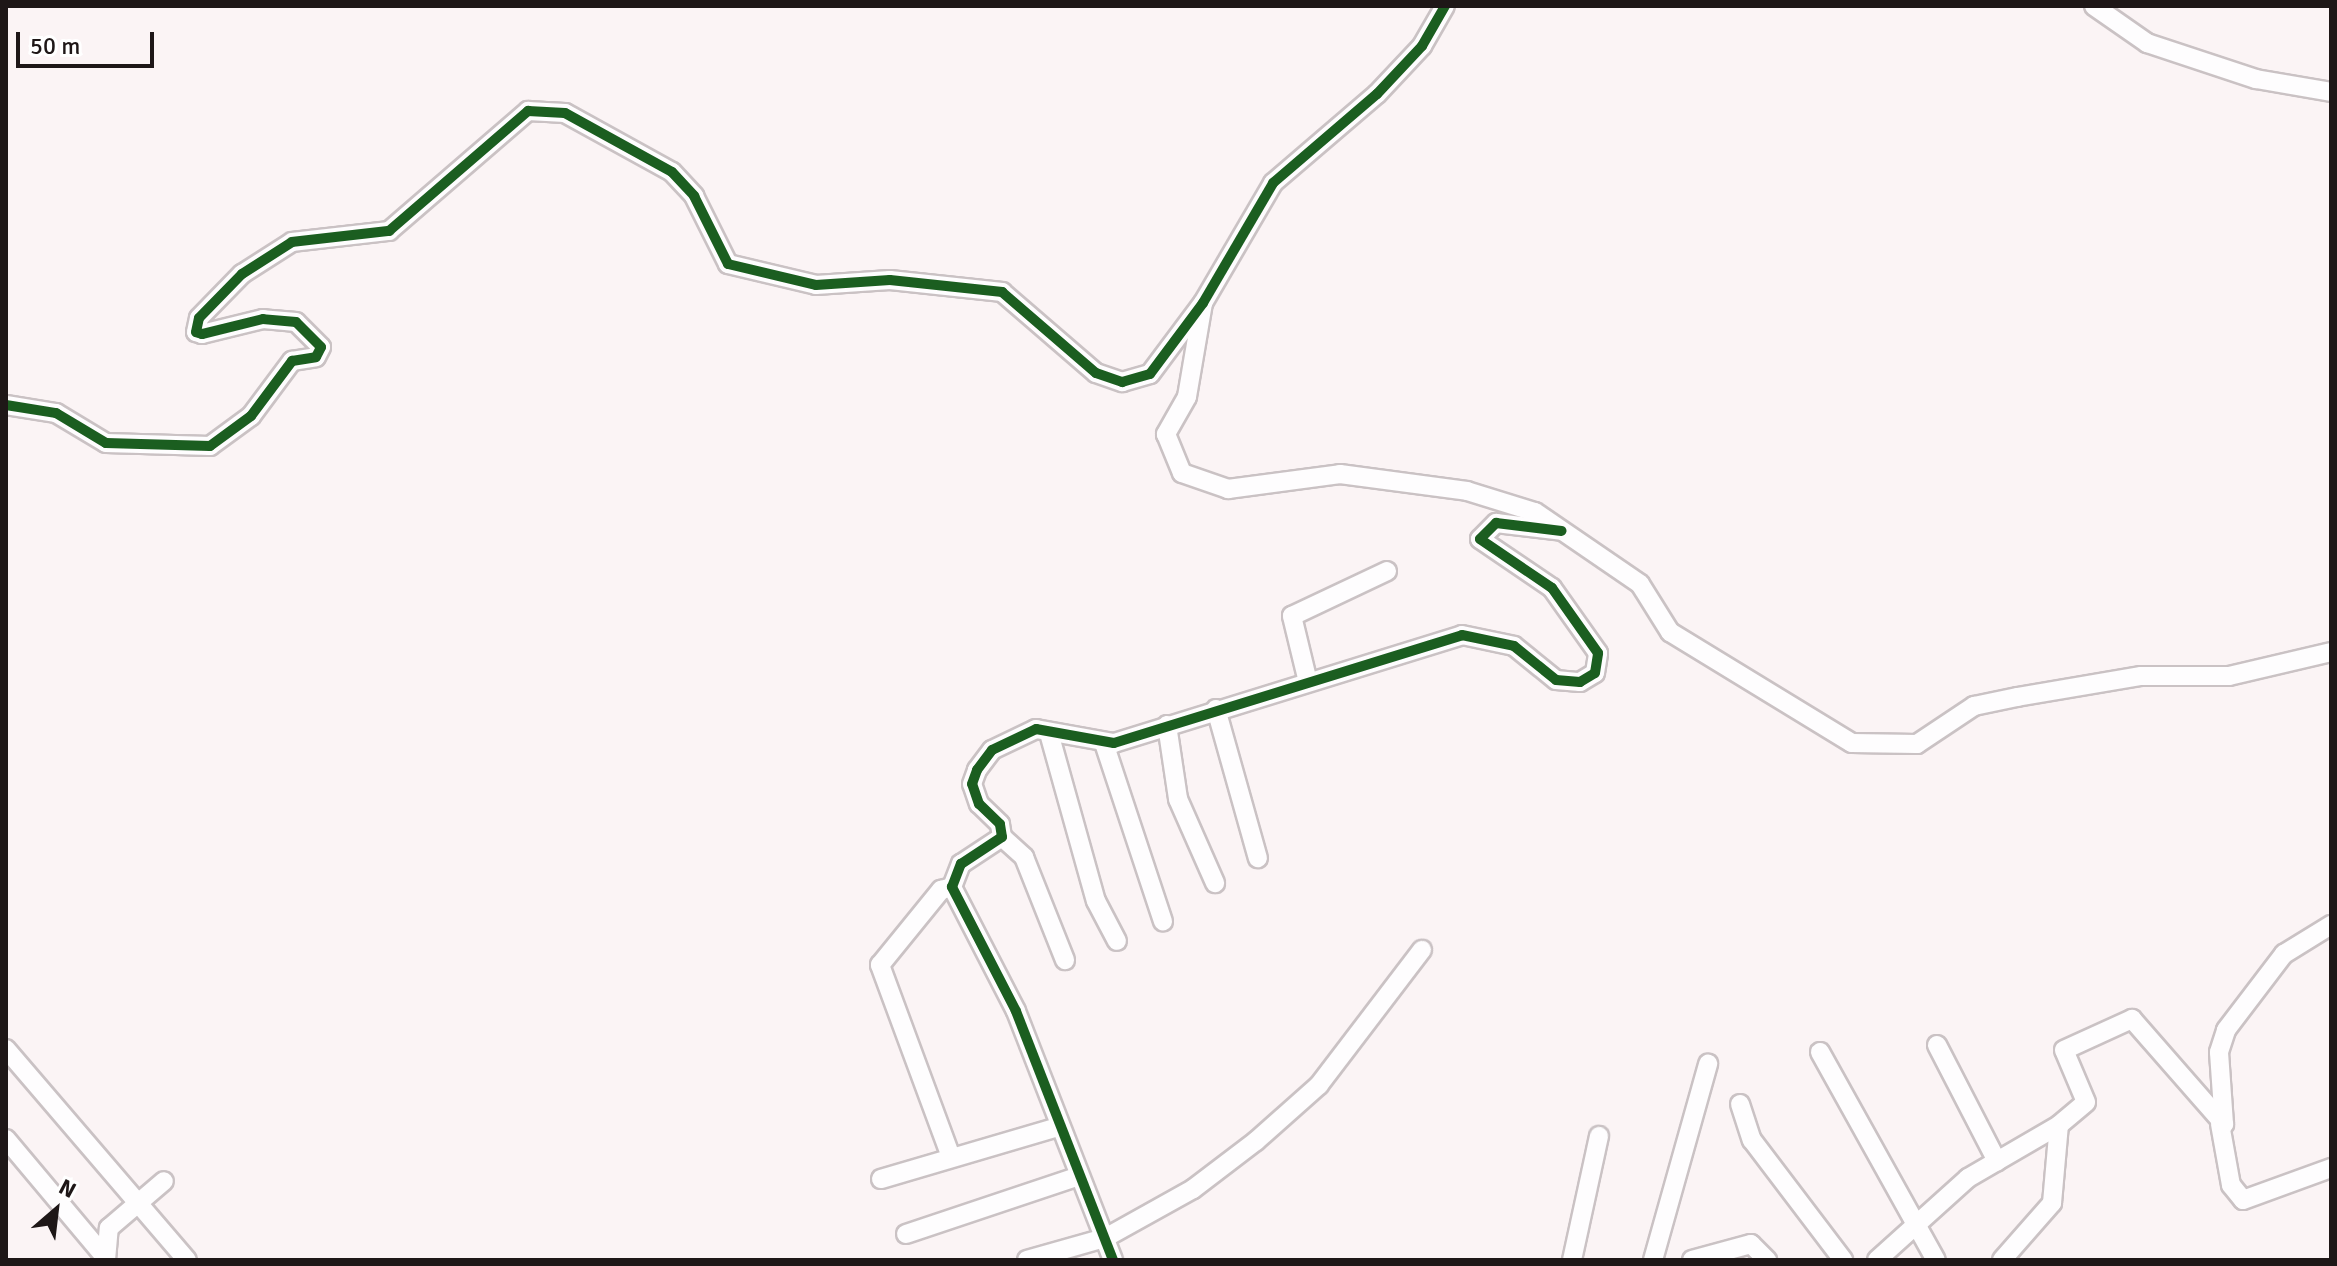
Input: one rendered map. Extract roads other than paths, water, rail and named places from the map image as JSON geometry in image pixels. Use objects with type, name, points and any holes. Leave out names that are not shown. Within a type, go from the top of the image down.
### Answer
[{"type":"street","points":[[6,405],[56,413],[106,443],[210,446],[251,416],[292,361],[316,357],[321,347],[296,322],[263,319],[202,334],[196,332],[199,318],[242,274],[292,242],[389,231],[528,111],[565,113],[672,172],[694,196],[728,264],[816,285],[890,280],[1002,292],[1096,373],[1122,382],[1150,374],[1203,303],[1273,183],[1377,94],[1422,46],[1445,6]]},
{"type":"street","points":[[2094,6],[2147,43],[2256,79],[2331,92]]},
{"type":"street","points":[[1203,303],[1187,397],[1166,434],[1182,473],[1228,489],[1340,474],[1467,491],[1535,512],[1640,584],[1670,632],[1832,733],[1881,749],[1917,744],[1974,706],[2141,676],[2229,676],[2331,652]]},
{"type":"street","points":[[1065,960],[1024,857],[1002,837],[1000,824],[979,804],[972,784],[977,770],[992,750],[1036,729],[1104,743],[1307,678],[1462,635],[1514,646],[1556,680],[1580,682],[1595,673],[1598,653],[1552,588],[1480,539],[1496,523],[1562,531]]},
{"type":"street","points":[[1307,678],[1292,616],[1387,571]]},
{"type":"street","points":[[1216,709],[1258,858]]},
{"type":"street","points":[[1167,725],[1178,799],[1215,883]]},
{"type":"street","points":[[1049,733],[1096,901],[1117,941]]},
{"type":"street","points":[[1104,743],[1163,921]]},
{"type":"street","points":[[1002,837],[961,864],[952,887],[1016,1011],[1058,1127],[1113,1260]]},
{"type":"street","points":[[951,1157],[880,965],[941,890],[952,887]]},
{"type":"street","points":[[2220,1124],[2228,1118],[2219,1052],[2226,1030],[2284,954],[2331,925]]},
{"type":"street","points":[[1027,1260],[1105,1238],[1193,1189],[1319,1085],[1422,950]]},
{"type":"street","points":[[1877,1260],[1912,1224],[1997,1161],[2059,1125],[2086,1102],[2064,1050],[2127,1019],[2138,1022],[2220,1124],[2231,1185],[2243,1200],[2331,1168]]},
{"type":"street","points":[[1937,1045],[1997,1161]]},
{"type":"street","points":[[6,1049],[187,1260]]},
{"type":"street","points":[[1820,1052],[1912,1224],[1936,1260]]},
{"type":"street","points":[[1653,1260],[1708,1064]]},
{"type":"street","points":[[1740,1104],[1752,1140],[1843,1260]]},
{"type":"street","points":[[2002,1260],[2052,1203],[2059,1125]]},
{"type":"street","points":[[881,1179],[1058,1127]]},
{"type":"street","points":[[1572,1260],[1599,1136]]},
{"type":"street","points":[[6,1139],[105,1259]]},
{"type":"street","points":[[906,1234],[1079,1176]]},
{"type":"street","points":[[105,1259],[109,1228],[164,1181]]},
{"type":"street","points":[[1692,1260],[1751,1244],[1767,1260]]}]
